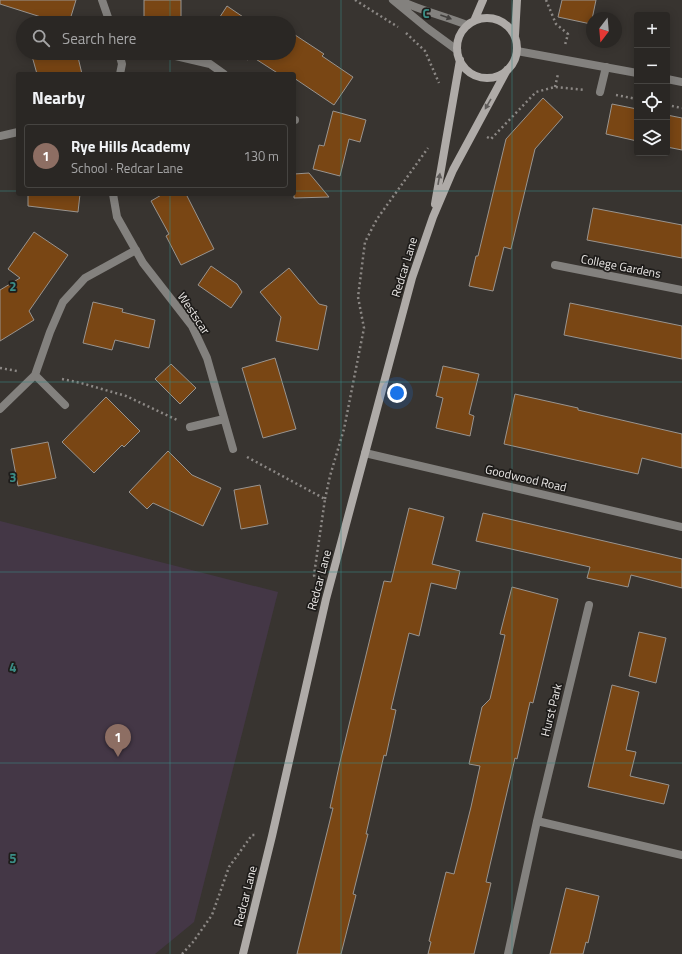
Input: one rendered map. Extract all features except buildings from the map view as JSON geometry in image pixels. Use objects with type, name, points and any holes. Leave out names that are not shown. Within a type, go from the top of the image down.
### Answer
[{"type":"main road","points":[[483,0],[470,23],[461,33],[458,40],[457,50],[460,60],[465,68],[479,77],[486,78],[496,77],[507,70],[514,62],[517,51],[515,35],[517,0]]},
{"type":"main road","points":[[470,23],[484,18],[491,18],[501,21],[508,26],[515,35]]},
{"type":"main road","name":"Redcar Lane","points":[[433,217],[460,60]]},
{"type":"main road","name":"Redcar Lane","points":[[243,954],[272,836],[326,599],[412,278],[433,217],[453,170],[507,70]]},
{"type":"street","points":[[102,0],[108,16]]},
{"type":"street","points":[[393,0],[457,50]]},
{"type":"street","points":[[399,0],[414,7],[470,23]]},
{"type":"street","points":[[517,51],[634,72]]},
{"type":"street","points":[[120,72],[122,64],[121,60]]},
{"type":"street","points":[[193,60],[210,64],[221,72]]},
{"type":"street","points":[[600,92],[606,67]]},
{"type":"street","points":[[670,80],[682,82]]},
{"type":"street","points":[[0,136],[16,132]]},
{"type":"street","name":"Westscar","points":[[113,196],[117,216],[143,264],[192,326],[207,358],[233,449]]},
{"type":"street","points":[[0,409],[35,375],[50,332],[63,302],[85,278],[136,250]]},
{"type":"street","name":"College Gardens","points":[[555,265],[682,290]]},
{"type":"street","points":[[35,375],[66,406]]},
{"type":"street","points":[[190,426],[224,419]]},
{"type":"street","name":"Goodwood Road","points":[[366,453],[682,527]]},
{"type":"street","name":"Hurst Park","points":[[508,954],[537,821],[589,604]]},
{"type":"street","points":[[537,821],[682,856]]},
{"type":"path","points":[[355,0],[401,28],[425,51],[440,86]]},
{"type":"path","points":[[473,132],[491,139],[536,92],[555,87],[600,92],[634,98]]},
{"type":"path","points":[[670,106],[682,108]]},
{"type":"path","points":[[326,599],[314,575],[325,499],[344,429],[364,328],[358,297],[365,242],[377,219],[418,161],[449,122]]},
{"type":"path","points":[[35,375],[81,383],[126,396],[190,426]]},
{"type":"path","points":[[233,449],[325,499]]},
{"type":"path","points":[[182,954],[193,942],[212,915],[228,867],[252,835],[272,836]]},
{"type":"shaded area","points":[[0,521],[278,592],[194,922],[155,954],[0,954]]},
{"type":"place","name":"Rye Hills Academy","points":[[118,757]]}]
